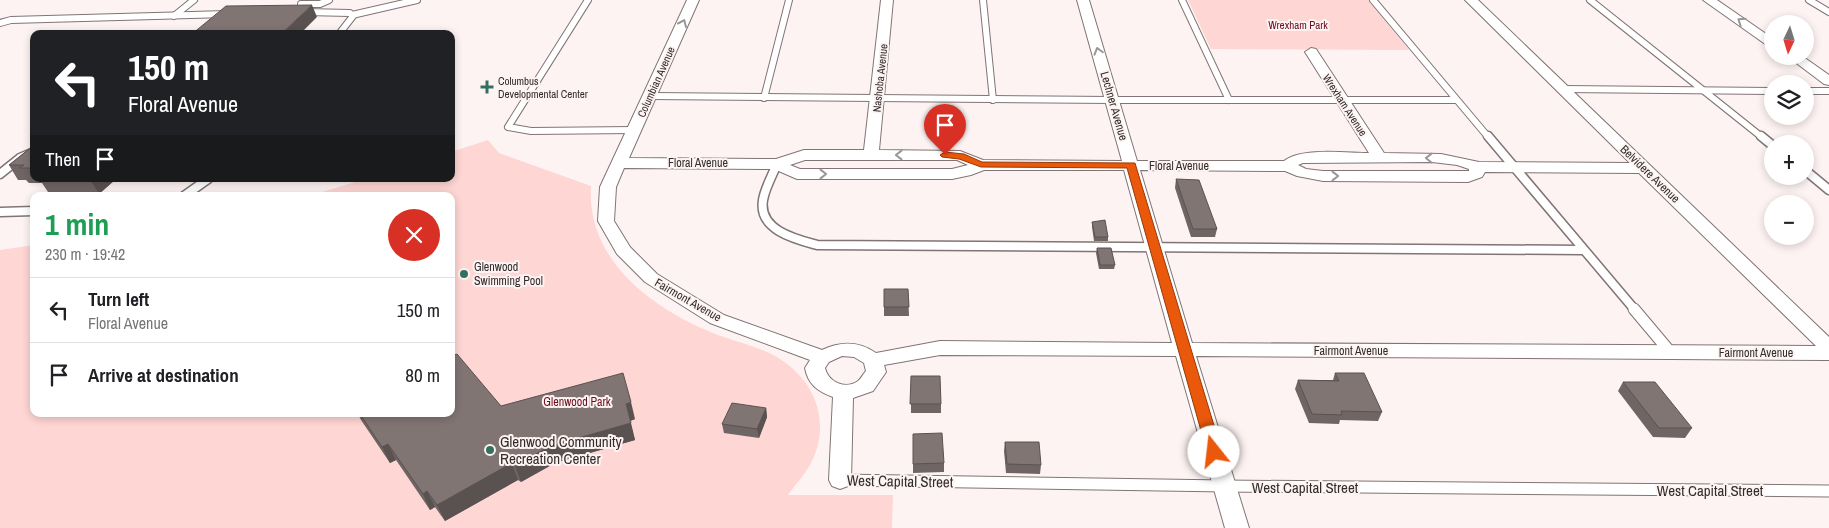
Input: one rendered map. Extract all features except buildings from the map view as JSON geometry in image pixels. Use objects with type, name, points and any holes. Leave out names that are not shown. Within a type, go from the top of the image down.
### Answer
[{"type":"street","name":"Columbian Avenue","points":[[619,163],[693,0]]},
{"type":"street","name":"Nashoba Avenue","points":[[871,155],[887,0]]},
{"type":"street","name":"Lechner Avenue","points":[[1083,0],[1237,528]]},
{"type":"street","name":"Belvidere Avenue","points":[[1471,0],[1829,348]]},
{"type":"street","points":[[1709,0],[1764,38]]},
{"type":"street","name":"Wrexham Avenue","points":[[1311,52],[1380,158]]},
{"type":"street","points":[[1806,65],[1829,81]]},
{"type":"street","name":"Floral Avenue","points":[[619,163],[776,164],[804,155],[960,156],[981,164],[1288,166],[1302,173],[1323,176],[1458,177],[1477,174],[1476,167]]},
{"type":"street","name":"Floral Avenue","points":[[1288,166],[1294,160],[1302,158],[1380,158],[1449,159],[1464,161],[1476,167],[1644,168]]},
{"type":"street","name":"Fairmont Avenue","points":[[619,163],[608,187],[606,221],[623,250],[651,278],[717,319],[822,357]]},
{"type":"street","name":"Floral Avenue","points":[[776,164],[797,174],[952,174],[966,172],[981,164]]},
{"type":"street","name":"Fairmont Avenue","points":[[873,360],[940,348],[1829,353]]},
{"type":"street","points":[[840,349],[859,351],[873,360],[876,372],[868,384],[861,388],[843,392],[833,390],[819,382],[815,376],[815,369],[822,357],[840,349]]},
{"type":"street","name":"West Capital Street","points":[[840,480],[843,392]]},
{"type":"lane","points":[[174,16],[194,0]]},
{"type":"lane","points":[[292,12],[303,2],[320,4],[329,0]]},
{"type":"lane","points":[[301,12],[344,12],[352,15],[417,0]]},
{"type":"lane","points":[[588,0],[508,127],[532,131],[634,130]]},
{"type":"lane","points":[[764,98],[789,0]]},
{"type":"lane","points":[[983,0],[993,100]]},
{"type":"lane","points":[[1182,0],[1230,100]]},
{"type":"lane","points":[[1373,0],[1671,353]]},
{"type":"lane","points":[[1590,0],[1764,139]]},
{"type":"lane","points":[[1809,0],[1829,12]]},
{"type":"lane","points":[[0,23],[11,20],[234,14]]},
{"type":"lane","points":[[343,30],[351,21],[352,15]]},
{"type":"lane","points":[[0,17],[11,20]]},
{"type":"lane","points":[[1563,89],[1764,91]]},
{"type":"lane","points":[[1814,91],[1829,90]]},
{"type":"lane","points":[[650,96],[993,100],[1456,100]]},
{"type":"lane","points":[[0,174],[20,158],[30,154]]},
{"type":"lane","points":[[776,164],[763,204],[768,223],[791,239],[818,245],[1583,250]]},
{"type":"lane","points":[[1814,178],[1829,190]]},
{"type":"lane","points":[[190,192],[204,182]]},
{"type":"lane","points":[[0,212],[30,211]]},
{"type":"lane","name":"West Capital Street","points":[[840,480],[1225,486],[1829,491]]},
{"type":"green space","name":"Wrexham Park","points":[[1188,0],[1368,0],[1409,50],[1211,49]]},
{"type":"green space","name":"Glenwood Park","points":[[488,140],[499,153],[591,186],[592,212],[599,236],[611,258],[627,278],[667,310],[713,333],[756,347],[780,359],[792,368],[811,391],[819,417],[820,432],[818,446],[807,470],[788,495],[893,495],[892,528],[0,528],[0,250],[30,246],[30,417],[455,417],[455,192],[322,192],[355,182],[455,182],[455,151]]},
{"type":"place","name":"Columbus Developmental Center","points":[[487,87]]},
{"type":"place","name":"Glenwood Swimming Pool","points":[[464,274]]},
{"type":"place","name":"Glenwood Community Recreation Center","points":[[490,450]]},
{"type":"route","points":[[945,155],[960,156],[981,164],[1132,165],[1214,452]]}]
